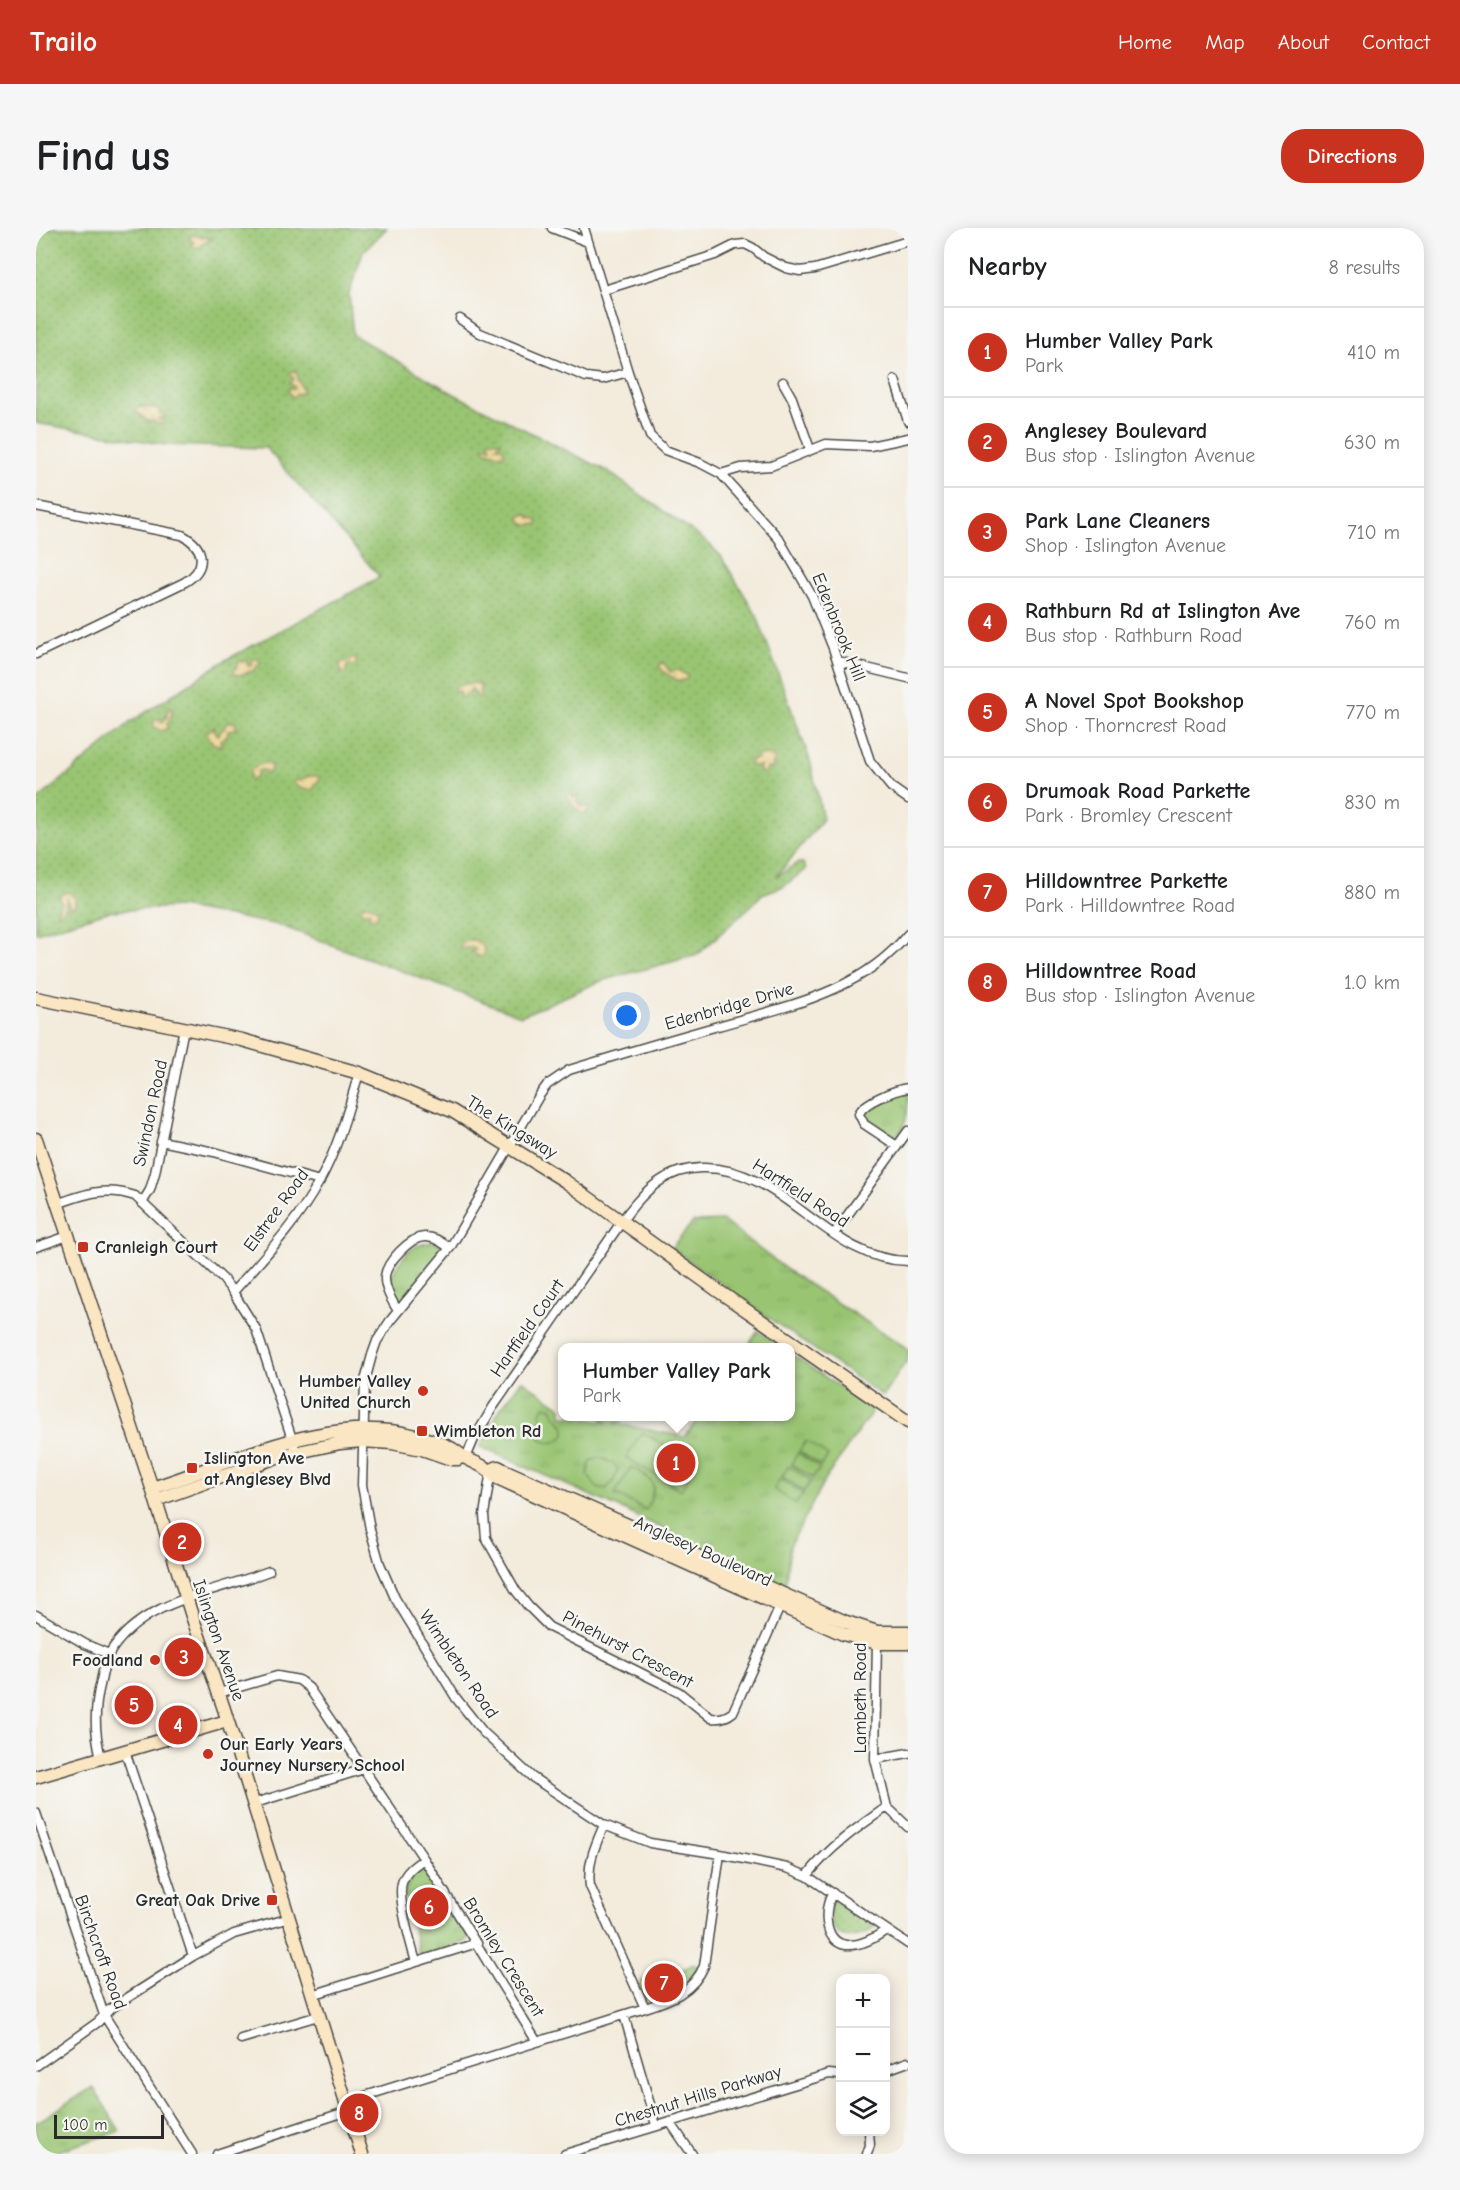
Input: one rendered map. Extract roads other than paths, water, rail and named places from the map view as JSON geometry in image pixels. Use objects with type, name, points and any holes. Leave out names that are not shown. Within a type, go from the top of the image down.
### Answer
[{"type":"street","points":[[552,228],[588,242]]},
{"type":"street","name":"Edenbrook Hill","points":[[584,228],[646,429],[653,440],[665,450],[700,463],[721,474],[779,539],[812,596],[838,661],[870,761],[891,787],[908,799]]},
{"type":"street","points":[[604,290],[715,255],[735,245],[745,244],[780,265],[800,271],[815,269],[908,241]]},
{"type":"street","points":[[460,319],[480,333],[586,377],[603,379],[627,372]]},
{"type":"street","points":[[895,380],[908,421]]},
{"type":"street","points":[[783,382],[792,398],[810,449]]},
{"type":"street","points":[[721,474],[741,468],[771,466],[810,449],[833,444],[870,446],[908,438]]},
{"type":"street","points":[[36,506],[182,535],[196,546],[201,560],[200,568],[185,582],[36,654]]},
{"type":"street","points":[[838,661],[908,678]]},
{"type":"street","name":"Edenbridge Drive","points":[[509,1146],[547,1085],[569,1070],[821,996],[861,975],[885,958],[908,934]]},
{"type":"street","name":"The Kingsway","points":[[36,998],[242,1040],[359,1073],[452,1111],[565,1181],[908,1422]]},
{"type":"street","name":"Swindon Road","points":[[142,1203],[150,1190],[184,1028]]},
{"type":"street","name":"Elstree Road","points":[[233,1292],[274,1246],[311,1197],[335,1151],[359,1073]]},
{"type":"street","points":[[897,1146],[864,1124],[859,1114],[864,1106],[891,1093],[908,1088]]},
{"type":"street","points":[[834,1234],[908,1131]]},
{"type":"street","name":"Islington Avenue","points":[[36,1139],[219,1693],[362,2154]]},
{"type":"street","points":[[161,1141],[214,1152],[320,1181]]},
{"type":"street","name":"Wimbleton Road","points":[[509,1146],[450,1248],[398,1311],[377,1341],[368,1366],[362,1435],[362,1485],[374,1546],[395,1598],[456,1698],[483,1732],[514,1762],[550,1790],[604,1825],[650,1843],[720,1854],[787,1868],[807,1875],[908,1944]]},
{"type":"street","name":"Hartfield Road","points":[[622,1222],[642,1194],[664,1177],[678,1171],[712,1167],[737,1172],[763,1184],[834,1234],[871,1256],[887,1260],[908,1261]]},
{"type":"street","points":[[57,1204],[84,1194],[105,1190],[128,1194],[142,1203],[224,1279],[256,1329],[294,1446]]},
{"type":"street","name":"Hartfield Court","points":[[464,1457],[493,1407],[622,1222]]},
{"type":"street","points":[[36,1247],[68,1236]]},
{"type":"street","points":[[398,1311],[385,1280],[385,1273],[391,1263],[414,1240],[422,1237],[438,1240],[450,1248]]},
{"type":"street","name":"Anglesey Boulevard","points":[[154,1494],[294,1446],[331,1444],[362,1435],[406,1445],[451,1459],[464,1457],[491,1470],[495,1477],[506,1482],[783,1600],[843,1634],[908,1643]]},
{"type":"street","name":"Pinehurst Crescent","points":[[491,1470],[484,1515],[486,1538],[516,1591],[528,1606],[549,1627],[672,1688],[689,1698],[711,1718],[727,1717],[733,1712],[783,1600]]},
{"type":"street","points":[[101,1758],[95,1737],[100,1685],[109,1654],[129,1629],[144,1617],[186,1598],[269,1571]]},
{"type":"street","points":[[36,1615],[85,1644],[109,1654]]},
{"type":"street","name":"Anglesey Boulevard","points":[[877,1637],[908,1632]]},
{"type":"street","name":"Lambeth Road","points":[[877,1637],[874,1743],[875,1759],[887,1807]]},
{"type":"street","name":"Bromley Crescent","points":[[219,1693],[277,1676],[299,1680],[309,1688],[424,1858],[537,2042]]},
{"type":"street","points":[[36,1777],[227,1721]]},
{"type":"street","points":[[125,1750],[193,1956]]},
{"type":"street","points":[[875,1759],[908,1753]]},
{"type":"street","points":[[252,1804],[364,1769]]},
{"type":"street","points":[[807,1875],[847,1835],[887,1807],[908,1827]]},
{"type":"street","name":"Birchcroft Road","points":[[36,1814],[104,2015],[192,2154]]},
{"type":"street","points":[[604,1825],[588,1869],[590,1886],[645,2008]]},
{"type":"street","points":[[218,2154],[347,2107],[645,2008],[682,1993],[696,1981],[705,1958],[720,1854]]},
{"type":"street","points":[[416,1962],[405,1918],[401,1887],[405,1876],[424,1858]]},
{"type":"street","points":[[833,1893],[828,1903],[827,1919],[831,1934],[840,1942],[846,1945],[857,1944],[872,1939],[886,1930]]},
{"type":"street","points":[[36,2066],[98,2022],[110,2009],[193,1956],[234,1934],[290,1918]]},
{"type":"street","points":[[312,1995],[477,1943]]},
{"type":"street","points":[[624,2015],[656,2125]]},
{"type":"street","points":[[240,2039],[318,2016]]},
{"type":"street","points":[[890,2068],[908,2062]]},
{"type":"street","name":"Chestnut Hills Parkway","points":[[565,2154],[656,2125],[829,2074],[836,2074]]},
{"type":"street","points":[[670,2122],[692,2154]]},
{"type":"street","points":[[867,2154],[870,2145],[869,2136]]},
{"type":"place","name":"Cranleigh Court","points":[[83,1247]]},
{"type":"place","name":"Humber Valley United Church","points":[[423,1391]]},
{"type":"place","name":"Wimbleton Rd","points":[[422,1431]]},
{"type":"place","name":"Humber Valley Park","points":[[676,1463]]},
{"type":"place","name":"Islington Ave at Anglesey Blvd","points":[[192,1468]]},
{"type":"place","name":"Anglesey Boulevard","points":[[182,1542]]},
{"type":"place","name":"Park Lane Cleaners","points":[[184,1657]]},
{"type":"place","name":"Foodland","points":[[155,1660]]},
{"type":"place","name":"A Novel Spot Bookshop","points":[[134,1705]]},
{"type":"place","name":"Rathburn Rd at Islington Ave","points":[[178,1725]]},
{"type":"place","name":"Our Early Years Journey Nursery School","points":[[208,1754]]},
{"type":"place","name":"Great Oak Drive","points":[[272,1900]]},
{"type":"place","name":"Drumoak Road Parkette","points":[[429,1907]]},
{"type":"place","name":"Hilldowntree Parkette","points":[[664,1983]]},
{"type":"place","name":"Hilldowntree Road","points":[[359,2113]]}]
